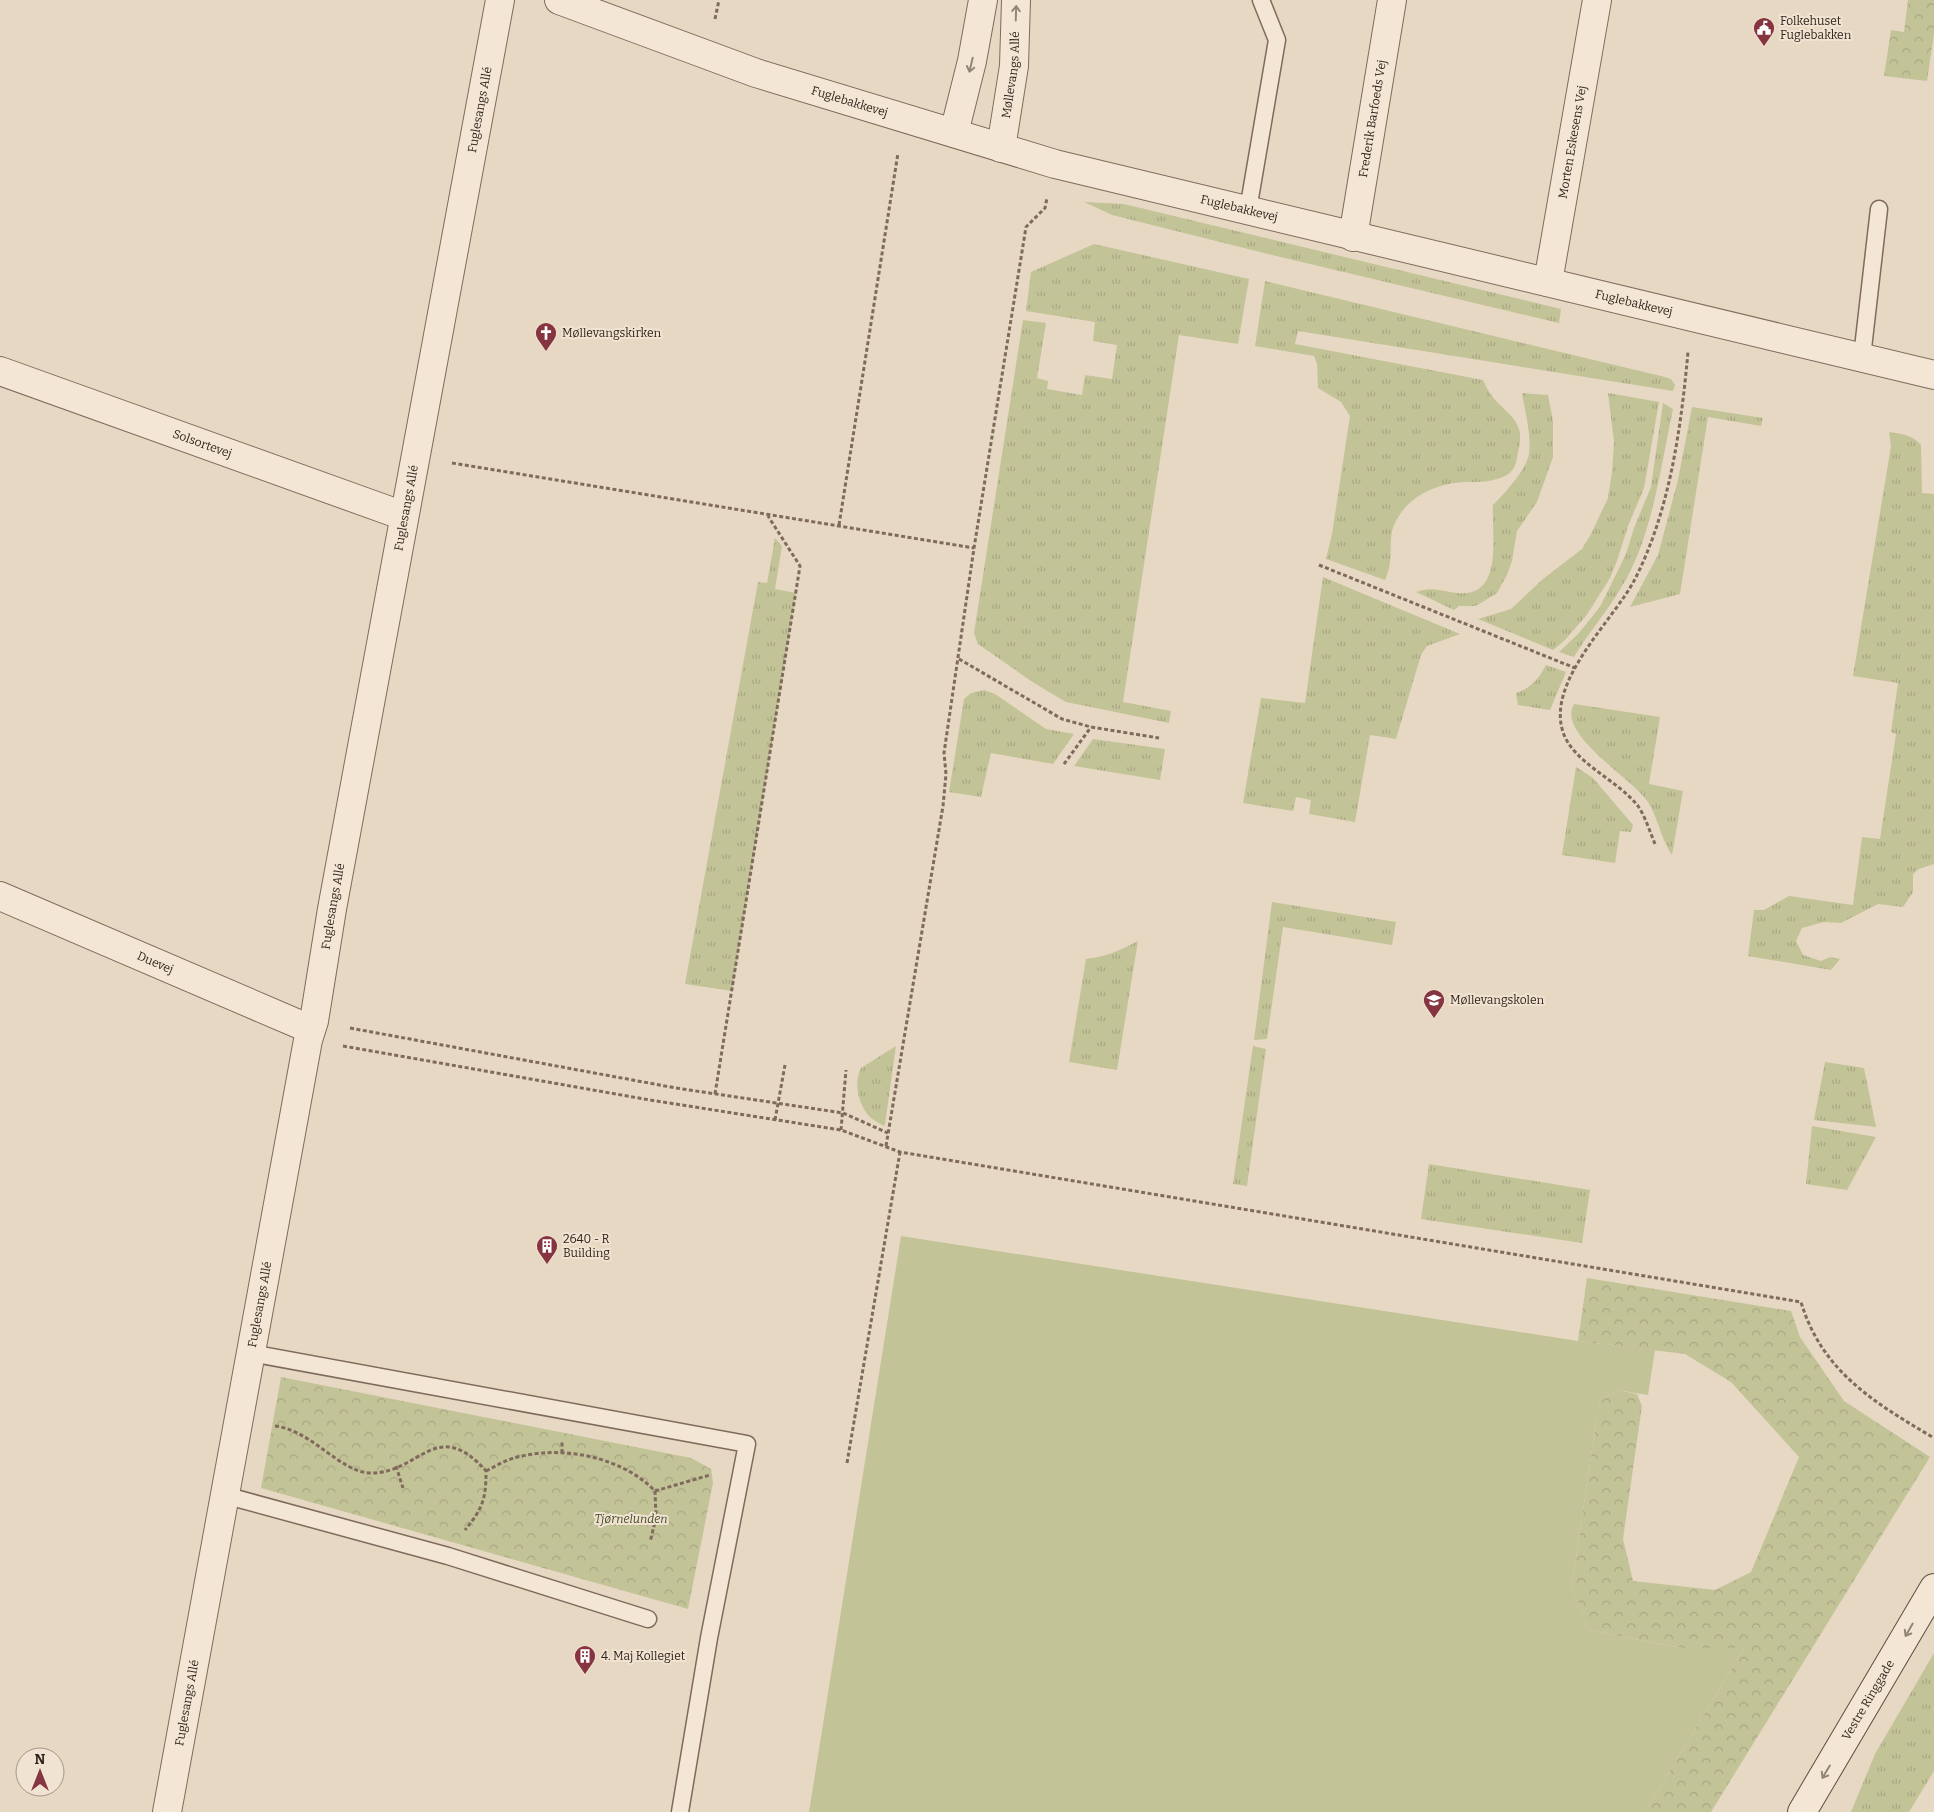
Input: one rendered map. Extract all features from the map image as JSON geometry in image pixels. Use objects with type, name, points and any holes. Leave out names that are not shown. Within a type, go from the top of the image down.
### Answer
[{"type":"street","name":"Fuglesangs Allé","points":[[167,1812],[250,1352],[500,0]]},
{"type":"street","name":"Fuglebakkevej","points":[[559,0],[756,73],[1055,164],[1934,375]]},
{"type":"street","points":[[954,133],[972,61],[982,0]]},
{"type":"street","name":"Møllevangs Allé","points":[[1002,148],[1014,66],[1016,0]]},
{"type":"street","name":"Frederik Barfoeds Vej","points":[[1353,237],[1392,0]]},
{"type":"street","name":"Morten Eskesens Vej","points":[[1548,282],[1597,0]]},
{"type":"street","name":"Solsortevej","points":[[0,371],[404,516]]},
{"type":"street","name":"Duevej","points":[[0,896],[311,1030]]},
{"type":"street","name":"Vestre Ringgade","points":[[1802,1812],[1934,1588]]},
{"type":"lane","points":[[1248,210],[1277,40],[1261,0]]},
{"type":"lane","points":[[1862,357],[1879,209]]},
{"type":"lane","points":[[250,1352],[747,1444],[708,1638],[680,1812]]},
{"type":"lane","points":[[224,1495],[448,1556],[648,1618]]},
{"type":"path","points":[[839,525],[904,118]]},
{"type":"path","points":[[886,1146],[942,806],[946,774],[944,753],[974,548],[1026,228],[1045,208],[1055,164]]},
{"type":"path","points":[[1655,844],[1638,806],[1583,759],[1563,732],[1561,715],[1564,696],[1574,668],[1594,637],[1619,606],[1631,586],[1654,536],[1663,505],[1683,403],[1692,316]]},
{"type":"path","points":[[417,457],[768,516],[839,525],[974,548]]},
{"type":"path","points":[[715,1094],[800,566],[768,516]]},
{"type":"path","points":[[1319,565],[1574,668]]},
{"type":"path","points":[[958,659],[1062,719],[1090,727],[1159,738]]},
{"type":"path","points":[[1064,764],[1090,727]]},
{"type":"path","points":[[311,1030],[842,1113],[888,1133]]},
{"type":"path","points":[[311,1030],[650,1100],[840,1130],[900,1152],[1801,1302],[1806,1318],[1819,1340],[1847,1379],[1877,1404],[1934,1438]]},
{"type":"path","points":[[775,1120],[786,1066]]},
{"type":"path","points":[[840,1130],[846,1070]]},
{"type":"path","points":[[847,1463],[900,1152]]},
{"type":"path","points":[[237,1425],[279,1427],[304,1436],[357,1472],[385,1472],[437,1448],[454,1446],[473,1456],[486,1471],[486,1496],[478,1514],[448,1556]]},
{"type":"path","points":[[486,1471],[523,1455],[573,1452],[621,1467],[644,1479],[655,1491],[656,1518],[650,1542]]},
{"type":"path","points":[[655,1491],[742,1464]]},
{"type":"path","points":[[396,1466],[403,1488]]},
{"type":"green space","points":[[1908,0],[1934,0],[1934,34],[1927,81],[1884,76],[1891,30],[1904,32]]},
{"type":"green space","points":[[1084,202],[1124,204],[1561,309],[1559,323],[1112,215]]},
{"type":"green space","points":[[1094,244],[1249,279],[1238,344],[1179,335],[1123,702],[1171,711],[1169,723],[1066,702],[1034,683],[978,644],[974,633],[1023,320],[1046,323],[1037,378],[1048,381],[1047,389],[1082,395],[1085,375],[1112,379],[1117,345],[1093,341],[1095,322],[1026,311],[1031,272]]},
{"type":"green space","points":[[1265,281],[1665,377],[1671,379],[1675,385],[1673,391],[1298,331],[1295,344],[1483,380],[1493,398],[1512,416],[1519,429],[1520,441],[1516,462],[1512,471],[1507,475],[1482,482],[1440,486],[1417,497],[1404,509],[1393,528],[1389,570],[1385,580],[1326,559],[1332,534],[1350,416],[1341,402],[1318,388],[1317,364],[1314,356],[1255,346]]},
{"type":"green space","points":[[1522,393],[1548,395],[1553,421],[1553,457],[1537,502],[1517,531],[1512,561],[1497,593],[1475,606],[1459,606],[1454,610],[1416,592],[1432,589],[1457,593],[1472,592],[1483,586],[1489,575],[1493,547],[1493,505],[1518,477],[1528,458],[1530,443]]},
{"type":"green space","points":[[1608,393],[1659,402],[1644,488],[1628,526],[1610,578],[1586,616],[1564,641],[1553,650],[1478,619],[1511,609],[1543,579],[1582,549],[1591,534],[1608,498],[1612,472],[1614,442]]},
{"type":"green space","points":[[1663,403],[1673,409],[1648,525],[1632,569],[1616,597],[1574,657],[1559,652],[1578,634],[1600,607],[1626,554],[1634,528],[1651,487]]},
{"type":"green space","points":[[1692,407],[1763,418],[1761,426],[1708,417],[1680,594],[1630,607],[1658,555],[1678,480]]},
{"type":"green space","points":[[1889,432],[1911,437],[1921,445],[1922,493],[1934,494],[1934,864],[1919,869],[1913,874],[1913,892],[1903,907],[1878,904],[1841,923],[1824,922],[1802,928],[1796,941],[1803,955],[1821,961],[1830,957],[1840,959],[1831,970],[1748,956],[1754,910],[1764,910],[1789,896],[1853,905],[1862,837],[1880,839],[1896,734],[1891,732],[1898,683],[1853,676],[1891,446]]},
{"type":"green space","points":[[775,538],[782,546],[775,589],[796,593],[732,991],[685,984],[758,582],[767,583]]},
{"type":"green space","points":[[1323,577],[1460,634],[1427,646],[1421,655],[1396,739],[1370,735],[1355,822],[1309,814],[1311,800],[1296,797],[1293,811],[1243,803],[1261,698],[1305,703]]},
{"type":"green space","points":[[1546,665],[1566,672],[1550,710],[1518,705],[1516,693],[1534,682]]},
{"type":"green space","points":[[984,690],[995,694],[1046,729],[1074,734],[1053,764],[991,753],[981,797],[949,792],[964,699],[971,693]]},
{"type":"green space","points":[[1574,704],[1660,717],[1649,784],[1683,791],[1672,855],[1648,802],[1585,742],[1576,729],[1571,716]]},
{"type":"green space","points":[[1093,739],[1165,749],[1160,780],[1074,766]]},
{"type":"green space","points":[[1576,767],[1593,778],[1633,825],[1631,832],[1620,831],[1615,863],[1562,855]]},
{"type":"green space","points":[[1272,902],[1396,922],[1392,945],[1283,927],[1267,1039],[1254,1040]]},
{"type":"green space","points":[[1138,941],[1117,1070],[1069,1062],[1086,959],[1113,953]]},
{"type":"green space","points":[[896,1046],[884,1126],[870,1117],[863,1107],[858,1094],[857,1080],[861,1068]]},
{"type":"green space","points":[[1253,1046],[1266,1049],[1247,1186],[1233,1184]]},
{"type":"green space","points":[[1825,1062],[1864,1068],[1876,1127],[1814,1120]]},
{"type":"green space","points":[[1812,1126],[1876,1137],[1847,1190],[1806,1184]]},
{"type":"green space","points":[[1429,1164],[1590,1190],[1582,1243],[1421,1219]]},
{"type":"green space","points":[[901,1236],[1578,1341],[1655,1350],[1648,1395],[1617,1390],[1599,1402],[1572,1585],[1588,1630],[1681,1648],[1744,1648],[1645,1812],[809,1812]]},
{"type":"green space","points":[[1587,1278],[1791,1311],[1800,1337],[1844,1401],[1930,1457],[1711,1812],[1645,1812],[1744,1648],[1681,1648],[1588,1630],[1572,1585],[1599,1402],[1617,1390],[1637,1394],[1642,1406],[1623,1539],[1633,1581],[1715,1590],[1751,1572],[1799,1457],[1731,1382],[1685,1354],[1578,1341]]},
{"type":"green space","name":"Tjørnelunden","points":[[281,1377],[691,1458],[711,1469],[713,1483],[688,1609],[261,1488]]},
{"type":"green space","points":[[1934,1653],[1934,1771],[1909,1812],[1851,1812],[1875,1754]]},
{"type":"place","name":"Folkehuset Fuglebakken","points":[[1764,47]]},
{"type":"place","name":"Møllevangskirken","points":[[546,352]]},
{"type":"place","name":"Møllevangskolen","points":[[1434,1019]]},
{"type":"place","name":"2640 - R Building","points":[[547,1265]]},
{"type":"place","name":"4. Maj Kollegiet","points":[[585,1675]]}]
